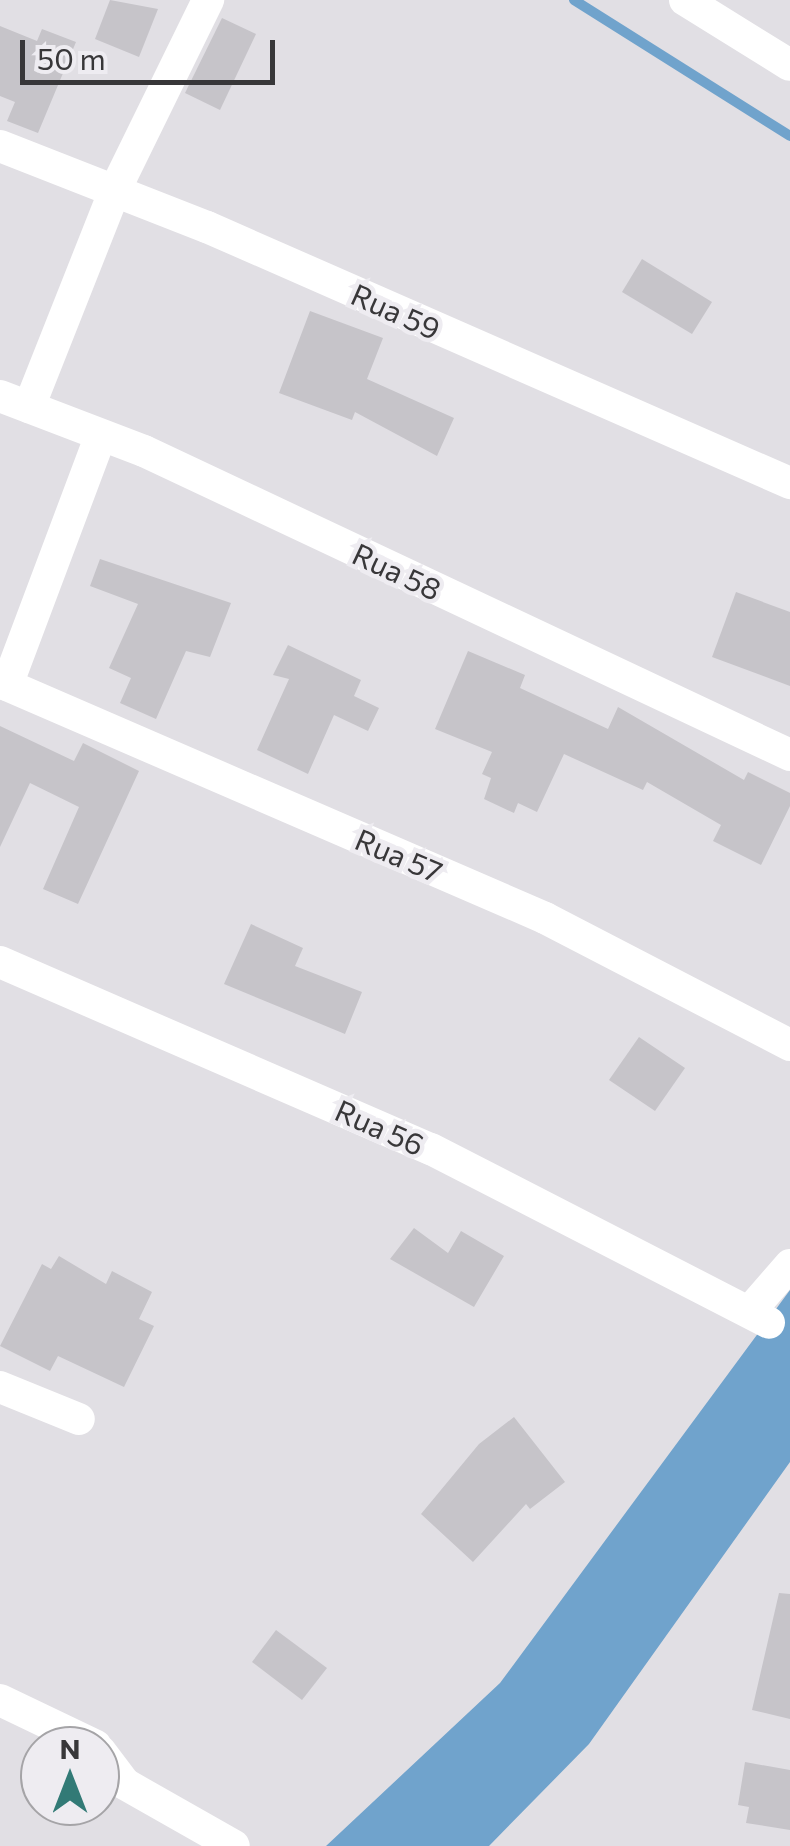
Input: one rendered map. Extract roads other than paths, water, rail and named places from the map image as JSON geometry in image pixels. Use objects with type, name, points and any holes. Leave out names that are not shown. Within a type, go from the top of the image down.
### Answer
[{"type":"street","points":[[14,401],[208,0]]},
{"type":"street","points":[[686,0],[790,65]]},
{"type":"street","name":"Rua 59","points":[[0,146],[115,190],[790,483]]},
{"type":"street","name":"Rua 58","points":[[14,401],[144,451],[790,755]]},
{"type":"street","points":[[3,683],[100,437]]},
{"type":"street","name":"Rua 57","points":[[3,683],[545,918],[790,1046]]},
{"type":"street","name":"Rua 56","points":[[0,962],[431,1149],[760,1317],[790,1265]]},
{"type":"street","points":[[0,1387],[79,1419]]},
{"type":"street","points":[[0,1700],[53,1726]]},
{"type":"street","points":[[120,1776],[126,1784],[234,1846]]},
{"type":"water","points":[[790,1290],[790,1462],[589,1744],[489,1846],[326,1846],[500,1683]]},
{"type":"waterway","points":[[574,0],[790,136]]}]
